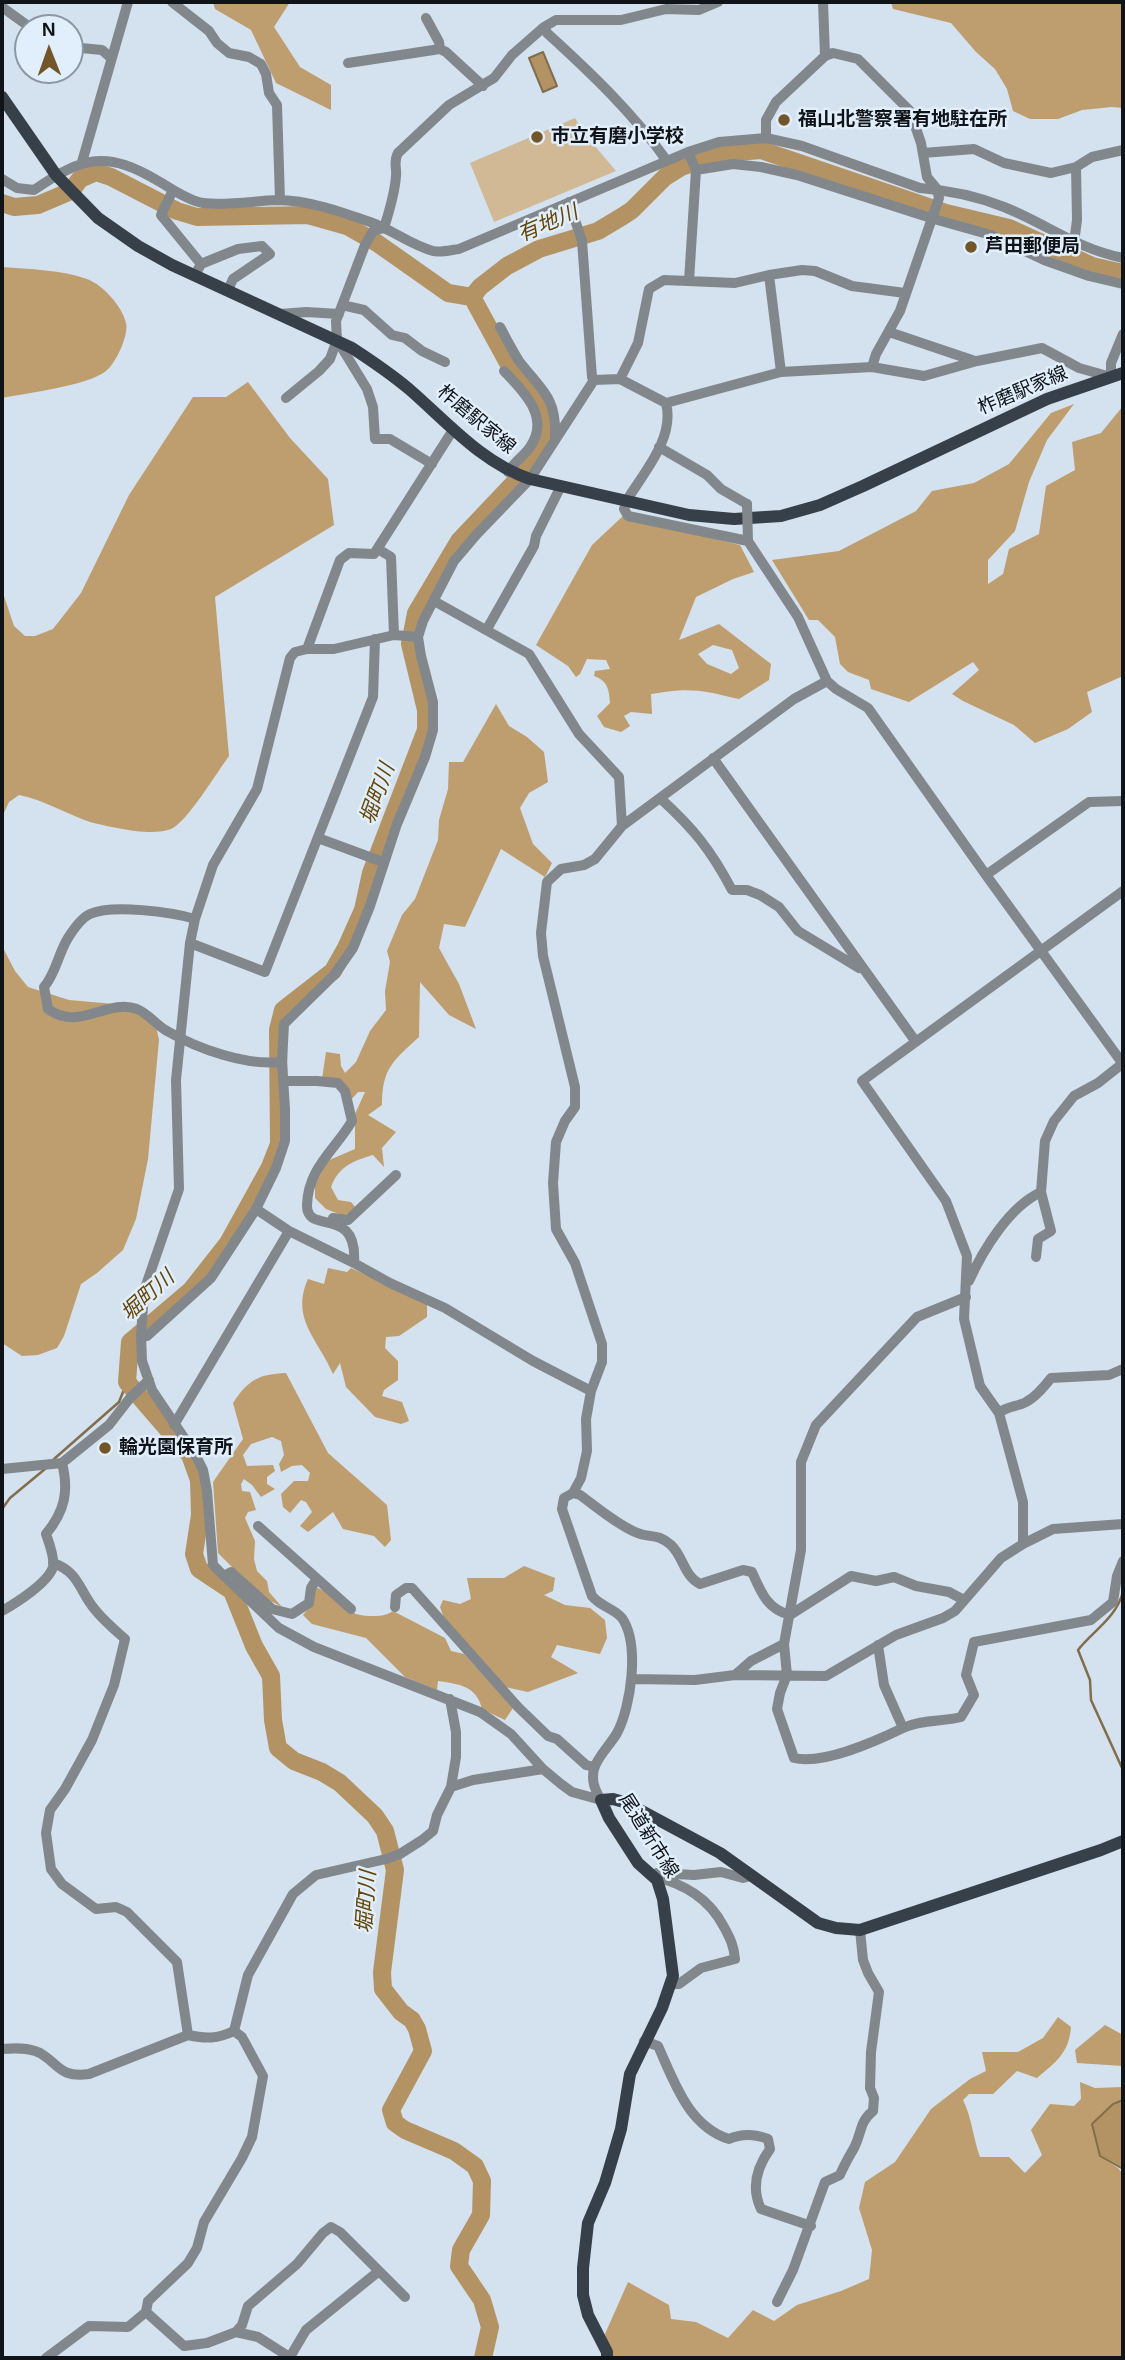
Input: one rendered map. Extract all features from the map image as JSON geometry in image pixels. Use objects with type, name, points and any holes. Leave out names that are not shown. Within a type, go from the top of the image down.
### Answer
[{"type":"main road","name":"柞磨駅家線","points":[[2,97],[59,177],[98,218],[138,246],[198,269],[228,289],[337,340],[379,365],[453,430],[519,475],[561,486],[689,515],[734,519],[781,516],[820,505],[1047,399],[1117,375]]},
{"type":"main road","name":"尾道新市線","points":[[607,2358],[607,2352],[588,2315],[583,2295],[588,2223],[605,2183],[621,2129],[630,2074],[662,2008],[674,1976],[663,1899],[657,1880],[638,1863],[609,1818],[601,1800],[613,1799],[628,1803],[720,1853],[818,1923],[860,1930],[1123,1841]]},
{"type":"street","points":[[82,162],[128,2]]},
{"type":"street","points":[[172,2],[209,31],[217,43],[229,53],[249,57],[261,64],[266,74],[269,93],[277,105],[280,200]]},
{"type":"street","points":[[286,398],[319,372],[330,359],[337,340],[336,321],[365,246],[378,229],[396,174],[394,160],[398,153],[449,105],[494,78],[512,55],[556,20],[621,20],[682,6],[699,10],[718,2]]},
{"type":"street","points":[[822,2],[825,56]]},
{"type":"street","points":[[426,18],[440,49]]},
{"type":"street","points":[[544,27],[647,132],[667,161]]},
{"type":"street","points":[[84,48],[102,50],[111,58]]},
{"type":"street","points":[[348,63],[440,49],[483,86]]},
{"type":"street","points":[[766,138],[766,120],[776,102],[825,56],[833,52],[858,59],[910,111],[923,153],[927,177],[938,194],[934,219],[900,311],[876,354],[872,367]]},
{"type":"street","points":[[2,179],[17,188],[34,190],[82,162],[122,164],[144,173],[172,192],[201,203],[280,200],[304,203],[371,222],[378,229],[434,252],[459,249],[688,152],[719,142],[766,138],[803,146],[938,194],[1001,206],[1074,243],[1099,253],[1123,258]]},
{"type":"street","points":[[923,153],[974,149],[1003,163],[1051,173],[1076,167],[1092,157],[1123,150]]},
{"type":"street","points":[[688,152],[696,170],[689,281]]},
{"type":"street","points":[[696,170],[733,164],[796,175],[991,235],[1044,260],[1089,276],[1123,284]]},
{"type":"street","points":[[1074,243],[1077,220],[1076,167]]},
{"type":"street","points":[[172,192],[161,215],[198,269],[238,249],[262,246],[270,254],[233,279],[228,289]]},
{"type":"street","points":[[569,202],[582,241],[594,380]]},
{"type":"street","points":[[620,379],[638,343],[649,289],[664,280],[735,283],[769,275],[815,271],[852,286],[905,293]]},
{"type":"street","points":[[769,275],[781,372]]},
{"type":"street","points":[[280,314],[364,310],[392,335],[405,338],[422,351],[445,362]]},
{"type":"street","points":[[500,327],[518,359],[541,385],[561,421]]},
{"type":"street","points":[[889,332],[977,362]]},
{"type":"street","points":[[1117,375],[1111,363],[1123,334]]},
{"type":"street","points":[[337,340],[367,389],[373,408],[375,439],[390,439],[432,464]]},
{"type":"street","points":[[141,1335],[147,1336],[211,1278],[256,1209],[276,1168],[285,1141],[282,1062],[284,1024],[334,975],[353,947],[433,730],[433,702],[418,637],[423,621],[454,561],[519,475],[555,441],[561,421],[594,380],[620,379],[666,403],[781,372],[872,367],[925,376],[1042,348],[1079,368],[1117,375]]},
{"type":"street","points":[[504,371],[531,401],[536,414],[537,427],[519,475]]},
{"type":"street","points":[[666,403],[669,414],[664,438],[627,500],[624,509],[628,516],[748,541]]},
{"type":"street","points":[[536,414],[561,421]]},
{"type":"street","points":[[307,649],[340,560],[349,553],[374,554],[453,430]]},
{"type":"street","points":[[659,447],[707,475],[720,489],[747,504],[748,541],[798,617],[827,681],[868,708],[1123,1064],[1098,1083],[1074,1096],[1054,1121],[1045,1141],[1041,1192],[1051,1231],[1038,1239],[1036,1257]]},
{"type":"street","points":[[487,629],[534,546],[536,536],[561,486]]},
{"type":"street","points":[[378,549],[391,558],[397,635]]},
{"type":"street","points":[[434,601],[529,654],[579,734],[619,777],[622,826]]},
{"type":"street","points":[[418,637],[397,635],[334,649],[307,649],[295,652],[290,658],[257,789],[214,865],[195,919],[190,943],[176,1080],[179,1189],[145,1288],[142,1361],[150,1385],[203,1470],[213,1565],[224,1576],[279,1628],[314,1647],[480,1712],[510,1734],[543,1769],[572,1792],[601,1800]]},
{"type":"street","points":[[190,943],[265,972],[373,697],[375,639]]},
{"type":"street","points":[[601,1800],[594,1788],[594,1767],[619,1729],[629,1702],[632,1679],[626,1626],[621,1616],[599,1604],[592,1596],[562,1509],[564,1498],[573,1493],[581,1478],[587,1451],[586,1419],[591,1391],[602,1362],[602,1344],[575,1263],[556,1229],[553,1183],[556,1142],[565,1121],[575,1107],[575,1087],[543,956],[541,933],[547,882],[561,870],[584,865],[595,859],[622,826],[794,699],[827,681]]},
{"type":"street","points":[[713,758],[916,1042]]},
{"type":"street","points":[[660,798],[690,825],[718,863],[732,890],[747,890],[760,895],[779,907],[798,931],[859,968],[862,966]]},
{"type":"street","points":[[986,875],[1089,802],[1123,801]]},
{"type":"street","points":[[318,838],[383,862]]},
{"type":"street","points":[[1023,1544],[1023,1502],[999,1413],[980,1385],[964,1319],[967,1256],[946,1200],[862,1081],[1123,891]]},
{"type":"street","points":[[195,919],[156,911],[123,910],[91,914],[82,920],[68,938],[57,958],[51,978],[44,987],[48,1009],[58,1016],[73,1018],[121,1007],[135,1008],[166,1031],[229,1058],[268,1064],[282,1062]]},
{"type":"street","points":[[283,1081],[338,1083],[345,1091],[352,1121],[319,1164],[310,1187],[307,1208],[315,1220],[338,1225],[348,1232],[355,1247],[355,1263]]},
{"type":"street","points":[[328,1223],[334,1217],[348,1220],[396,1175]]},
{"type":"street","points":[[967,1285],[979,1258],[991,1240],[1027,1199],[1041,1192]]},
{"type":"street","points":[[256,1209],[289,1231],[445,1308],[533,1361],[591,1391]]},
{"type":"street","points":[[174,1425],[289,1231]]},
{"type":"street","points":[[966,1297],[918,1317],[816,1425],[801,1462],[801,1550],[784,1644],[787,1675],[777,1709],[794,1758],[805,1760],[864,1746],[916,1722],[943,1722],[961,1717],[974,1695],[966,1675],[974,1642],[1091,1620],[1113,1602],[1117,1576],[1123,1561]]},
{"type":"street","points":[[999,1413],[1006,1408],[1025,1403],[1042,1390],[1051,1378],[1109,1375],[1122,1369]]},
{"type":"street","points":[[2,1469],[62,1463],[109,1425],[130,1398],[150,1385]]},
{"type":"street","points":[[2,1611],[35,1588],[52,1570],[53,1563],[46,1534],[60,1517],[66,1481],[62,1463]]},
{"type":"street","points":[[573,1493],[580,1495],[621,1525],[639,1534],[658,1536],[673,1547],[692,1580],[700,1584],[743,1570],[752,1572],[766,1602],[779,1612],[790,1615],[851,1576],[876,1581],[894,1577],[916,1586],[949,1592],[964,1600]]},
{"type":"street","points":[[632,1679],[695,1680],[734,1675],[826,1676],[896,1635],[955,1611],[1001,1558],[1023,1544],[1053,1530],[1123,1525]]},
{"type":"street","points":[[258,1526],[351,1609]]},
{"type":"street","points":[[53,1563],[64,1567],[75,1577],[91,1604],[125,1639],[114,1685],[92,1740],[50,1810],[46,1833],[48,1861],[51,1869],[68,1889],[96,1909],[117,1907],[127,1912],[177,1962],[188,2035]]},
{"type":"street","points":[[224,1576],[231,1572],[272,1609],[292,1614],[309,1603],[311,1588],[316,1580]]},
{"type":"street","points":[[395,1607],[396,1595],[406,1588],[412,1588],[518,1707],[548,1736],[557,1739],[586,1765],[594,1767]]},
{"type":"street","points":[[734,1675],[751,1661],[784,1644]]},
{"type":"street","points":[[878,1645],[884,1685],[903,1728]]},
{"type":"street","points":[[234,2031],[248,1975],[293,1894],[316,1875],[400,1854],[433,1831],[437,1815],[451,1787],[456,1757],[456,1732],[450,1699]]},
{"type":"street","points":[[451,1787],[473,1780],[543,1769]]},
{"type":"street","points":[[653,1876],[659,1872],[694,1875],[721,1871],[743,1878],[751,1876]]},
{"type":"street","points":[[653,1876],[697,1894],[715,1910],[734,1946],[735,1959],[701,1968],[679,1984],[670,1984]]},
{"type":"street","points":[[777,2302],[811,2226],[825,2182],[840,2175],[855,2147],[864,2118],[873,2111],[874,2098],[870,2088],[871,2052],[879,1992],[863,1960],[860,1930]]},
{"type":"street","points":[[2,2049],[17,2048],[39,2053],[57,2068],[75,2076],[89,2074],[188,2035],[220,2037],[234,2031]]},
{"type":"street","points":[[46,2358],[89,2326],[128,2327],[146,2312],[148,2301],[188,2263],[197,2248],[204,2222],[252,2137],[263,2076],[243,2037],[234,2031]]},
{"type":"street","points":[[645,2041],[658,2046],[687,2107],[700,2122],[720,2136],[729,2138],[756,2134],[768,2139],[770,2149],[761,2161],[756,2179],[757,2201],[761,2209],[811,2226]]},
{"type":"street","points":[[146,2312],[184,2346],[207,2343],[236,2332],[242,2325],[248,2306],[297,2264],[323,2232],[331,2227],[340,2232],[404,2297]]},
{"type":"street","points":[[236,2332],[258,2337],[291,2358],[306,2330],[379,2271]]},
{"type":"shaded area","points":[[213,2],[290,2],[274,27],[300,67],[331,85],[331,110],[276,83],[251,30],[215,9]]},
{"type":"shaded area","points":[[891,2],[1123,2],[1123,108],[1082,110],[1058,119],[1030,119],[1013,111],[1007,89],[995,69],[951,23],[893,9]]},
{"type":"shaded area","points":[[543,52],[557,86],[543,92],[529,58]]},
{"type":"shaded area","points":[[575,118],[583,132],[616,171],[494,222],[470,163]]},
{"type":"shaded area","points":[[2,267],[45,270],[77,276],[93,282],[105,291],[116,303],[126,323],[126,334],[121,348],[110,367],[85,381],[2,398]]},
{"type":"shaded area","points":[[248,382],[290,438],[328,479],[334,525],[215,597],[229,756],[202,796],[178,825],[171,829],[153,832],[90,822],[19,795],[9,802],[2,817],[2,590],[14,626],[25,636],[35,636],[53,629],[81,593],[129,495],[193,397],[226,397]]},
{"type":"shaded area","points":[[1074,404],[1047,440],[1029,482],[1015,531],[988,560],[988,584],[1003,574],[1009,549],[1039,534],[1046,486],[1075,470],[1072,442],[1101,433],[1123,406],[1123,676],[1087,692],[1092,712],[1068,729],[1035,743],[1014,725],[952,694],[979,670],[973,662],[909,702],[871,689],[869,680],[848,672],[840,664],[835,637],[818,620],[809,620],[772,560],[839,551],[916,511],[932,491],[974,483],[1009,464],[1051,413]]},
{"type":"shaded area","points":[[623,516],[740,545],[754,572],[696,597],[679,640],[719,624],[771,664],[769,680],[739,699],[695,690],[651,694],[652,714],[631,712],[624,716],[630,726],[621,732],[604,727],[597,716],[610,703],[609,694],[605,683],[594,676],[595,671],[610,669],[606,660],[587,659],[576,677],[568,666],[536,645],[592,545]],"holes":[[[713,645],[732,650],[739,668],[731,674],[707,664],[698,654]]]},
{"type":"shaded area","points":[[496,704],[509,726],[544,752],[548,782],[529,793],[520,808],[533,844],[552,863],[545,877],[501,849],[465,927],[444,924],[439,948],[459,984],[476,1029],[449,1015],[420,982],[419,1037],[391,1066],[384,1082],[382,1105],[368,1115],[396,1132],[382,1148],[384,1167],[373,1155],[348,1165],[334,1180],[331,1187],[338,1200],[351,1202],[356,1208],[344,1216],[326,1209],[315,1198],[315,1185],[327,1161],[355,1149],[355,1114],[365,1092],[358,1092],[350,1101],[348,1089],[322,1079],[326,1052],[340,1054],[345,1073],[356,1062],[370,1031],[386,1010],[385,991],[390,962],[387,951],[402,915],[415,899],[438,840],[439,820],[448,789],[449,762],[463,762]]},
{"type":"shaded area","points":[[2,946],[15,971],[28,987],[69,1000],[137,1006],[154,1016],[159,1040],[148,1159],[136,1219],[123,1250],[81,1284],[64,1336],[57,1348],[38,1355],[22,1356],[2,1343]]},
{"type":"shaded area","points":[[328,1268],[347,1272],[351,1268],[427,1302],[427,1317],[399,1336],[386,1337],[385,1348],[398,1361],[398,1380],[384,1390],[382,1396],[402,1402],[409,1421],[401,1424],[375,1417],[346,1387],[340,1363],[333,1374],[308,1329],[302,1306],[303,1293],[308,1279],[324,1284]]},
{"type":"shaded area","points":[[286,1373],[328,1453],[387,1505],[391,1540],[385,1547],[374,1536],[343,1529],[333,1512],[308,1532],[300,1526],[312,1512],[306,1502],[301,1500],[290,1513],[283,1507],[281,1494],[294,1481],[308,1481],[310,1473],[302,1465],[292,1466],[281,1472],[279,1464],[284,1455],[281,1441],[272,1437],[251,1444],[243,1455],[247,1466],[273,1465],[275,1471],[267,1477],[267,1484],[275,1489],[261,1497],[244,1479],[241,1484],[242,1491],[250,1492],[256,1510],[248,1512],[245,1518],[255,1541],[254,1559],[257,1571],[267,1581],[269,1592],[282,1607],[261,1596],[218,1553],[213,1482],[243,1439],[233,1403],[255,1380]]},
{"type":"shaded area","points":[[524,1566],[555,1578],[553,1591],[544,1595],[565,1605],[590,1608],[605,1620],[607,1638],[600,1654],[557,1645],[551,1657],[578,1673],[528,1692],[505,1687],[445,1621],[440,1607],[443,1600],[460,1604],[471,1599],[467,1578],[504,1578]]},
{"type":"shaded area","points":[[315,1587],[353,1613],[377,1616],[393,1611],[445,1638],[451,1651],[464,1654],[513,1708],[505,1720],[482,1709],[476,1695],[466,1688],[438,1681],[437,1690],[405,1677],[366,1638],[312,1624],[303,1615],[313,1603]]},
{"type":"shaded area","points":[[1058,2017],[1071,2027],[1070,2036],[1068,2044],[1050,2067],[1037,2078],[1017,2071],[993,2094],[969,2094],[963,2100],[980,2157],[1009,2157],[1025,2173],[1042,2155],[1031,2130],[1050,2104],[1074,2106],[1081,2099],[1080,2082],[1095,2088],[1123,2087],[1123,2100],[1113,2104],[1100,2156],[1123,2174],[1123,2358],[612,2358],[605,2334],[628,2282],[669,2305],[671,2319],[696,2322],[728,2338],[753,2310],[774,2321],[797,2305],[869,2279],[872,2250],[859,2208],[865,2182],[895,2162],[931,2109],[970,2079],[986,2071],[982,2052],[1018,2052],[1043,2038]]},
{"type":"shaded area","points":[[1105,2025],[1123,2035],[1123,2066],[1077,2063],[1075,2050]]},
{"type":"shaded area","points":[[1123,2100],[1123,2169],[1100,2156],[1092,2124],[1113,2104]]},
{"type":"waterway","name":"有地川","points":[[472,297],[480,287],[507,266],[539,249],[598,231],[623,216],[665,177],[681,167],[724,153],[761,150],[946,213],[1009,228],[1092,266],[1123,273]]},
{"type":"waterway","name":"有地川","points":[[2,203],[14,207],[38,205],[71,191],[80,179],[96,172],[177,211],[197,217],[308,215],[347,226],[377,243],[448,293],[472,297]]},
{"type":"waterway","name":"堀町川","points":[[472,297],[513,372],[544,400],[549,426],[545,443],[533,463],[459,541],[416,613],[410,644],[426,710],[426,730],[371,873],[363,910],[346,948],[333,971],[283,1010],[278,1030],[279,1144],[270,1167],[228,1243],[191,1290],[130,1342],[127,1382],[190,1455],[199,1480],[200,1515],[194,1554],[199,1569],[232,1591],[254,1646],[271,1676],[273,1720],[278,1748],[294,1761],[322,1772],[340,1783],[375,1816],[385,1831],[395,1870],[382,1972],[383,1989],[401,2012],[412,2020],[423,2051],[391,2110],[395,2123],[454,2151],[475,2166],[482,2181],[481,2215],[461,2250],[459,2266],[482,2300],[490,2327],[483,2358]]},
{"type":"waterway","points":[[54,1459],[119,1402],[127,1382]]},
{"type":"waterway","points":[[2,1509],[10,1498],[45,1469]]},
{"type":"waterway","points":[[1123,1592],[1110,1617],[1078,1650],[1090,1680],[1091,1700],[1123,1770]]},
{"type":"place","name":"福山北警察署有地駐在所","points":[[784,120]]},
{"type":"place","name":"市立有磨小学校","points":[[537,137]]},
{"type":"place","name":"芦田郵便局","points":[[971,247]]},
{"type":"place","name":"輪光園保育所","points":[[105,1448]]}]
